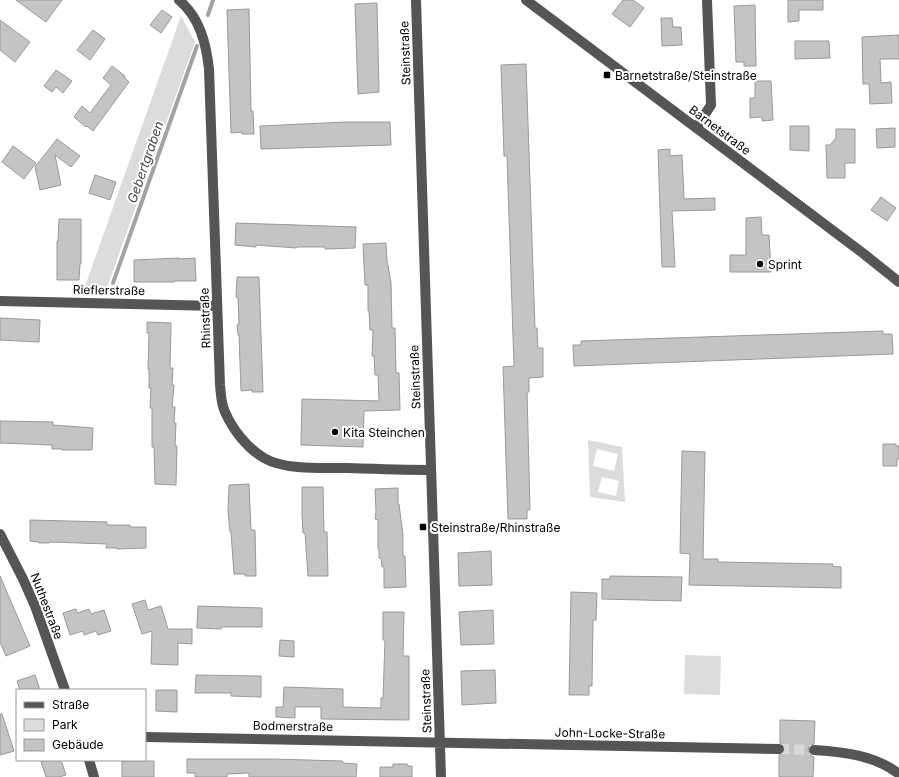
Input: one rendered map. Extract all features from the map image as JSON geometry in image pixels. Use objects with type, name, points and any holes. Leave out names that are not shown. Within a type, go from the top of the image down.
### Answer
[{"type":"street","name":"Rhinstraße","points":[[179,0],[194,17],[203,35],[209,69],[221,398],[224,412],[238,434],[249,447],[265,459],[291,466],[431,470]]},
{"type":"street","name":"Steinstraße","points":[[416,0],[441,777]]},
{"type":"street","name":"Barnetstraße","points":[[526,0],[864,254],[899,282]]},
{"type":"street","points":[[696,128],[711,105],[707,0]]},
{"type":"street","name":"Rieflerstraße","points":[[0,301],[217,306]]},
{"type":"street","name":"Nuthestraße","points":[[0,534],[23,578],[32,599],[65,689]]},
{"type":"street","name":"Bodmerstraße","points":[[146,737],[440,742]]},
{"type":"street","name":"John-Locke-Straße","points":[[440,742],[779,749]]},
{"type":"street","points":[[814,750],[838,751],[858,755],[877,761],[899,774]]},
{"type":"street","points":[[89,761],[94,777]]},
{"type":"green space","points":[[181,16],[195,42],[105,293],[83,292]]},
{"type":"green space","points":[[588,440],[622,447],[625,502],[590,497]],"holes":[[[597,449],[618,454],[614,471],[593,466]],[[602,477],[619,481],[616,496],[598,492]]]},
{"type":"green space","points":[[685,655],[721,656],[720,695],[684,694]]},
{"type":"building","points":[[16,0],[62,0],[46,22]]},
{"type":"building","points":[[623,0],[633,0],[644,8],[630,27],[612,14]]},
{"type":"building","points":[[788,0],[823,0],[823,10],[799,10],[799,21],[788,22]]},
{"type":"building","points":[[377,3],[379,92],[358,94],[355,4]]},
{"type":"building","points":[[755,5],[756,66],[744,66],[744,62],[736,62],[734,6]]},
{"type":"building","points":[[249,9],[251,111],[253,111],[254,134],[242,134],[242,132],[231,133],[227,10]]},
{"type":"building","points":[[162,10],[172,17],[161,33],[150,25]]},
{"type":"building","points":[[661,18],[672,18],[673,27],[681,27],[682,45],[662,46]]},
{"type":"building","points":[[0,20],[30,42],[15,62],[0,50]]},
{"type":"building","points":[[93,30],[105,39],[90,60],[77,50]]},
{"type":"building","points":[[899,35],[899,59],[880,59],[881,83],[891,82],[892,103],[870,104],[869,84],[863,84],[862,37]]},
{"type":"building","points":[[795,41],[829,41],[830,58],[795,59]]},
{"type":"building","points":[[526,64],[535,328],[537,328],[538,348],[543,348],[543,377],[529,378],[529,392],[527,392],[530,510],[527,510],[527,519],[508,519],[503,367],[514,366],[507,156],[504,156],[501,65]]},
{"type":"building","points":[[112,66],[125,76],[124,77],[129,82],[93,131],[74,117],[82,106],[90,113],[111,85],[103,78]]},
{"type":"building","points":[[56,70],[72,81],[63,93],[56,87],[52,92],[44,86]]},
{"type":"building","points":[[755,81],[771,81],[773,120],[762,121],[762,117],[750,118],[750,98],[755,98]]},
{"type":"building","points":[[346,122],[390,122],[391,145],[261,149],[260,126]]},
{"type":"building","points":[[790,126],[809,126],[809,151],[790,150]]},
{"type":"building","points":[[895,128],[895,147],[877,148],[876,129]]},
{"type":"building","points":[[836,129],[855,129],[855,163],[845,163],[845,178],[827,178],[826,145],[830,145],[836,138]]},
{"type":"building","points":[[57,139],[80,156],[71,167],[55,155],[61,185],[40,190],[35,167]]},
{"type":"building","points":[[13,146],[36,163],[24,179],[2,162]]},
{"type":"building","points":[[670,149],[670,156],[682,155],[684,199],[715,198],[715,210],[672,211],[675,267],[662,267],[658,150]]},
{"type":"building","points":[[95,175],[116,182],[110,200],[89,193]]},
{"type":"building","points":[[881,197],[896,208],[887,221],[871,210]]},
{"type":"building","points":[[761,217],[762,235],[769,235],[771,272],[730,272],[730,255],[746,255],[746,218]]},
{"type":"building","points":[[59,219],[81,219],[81,264],[79,280],[57,280],[57,241]]},
{"type":"building","points":[[236,223],[356,227],[355,248],[325,249],[325,247],[296,248],[235,245]]},
{"type":"building","points":[[386,243],[391,283],[392,328],[395,328],[396,373],[399,373],[400,410],[364,411],[363,447],[301,445],[302,399],[379,401],[378,375],[375,375],[374,356],[372,356],[373,330],[370,330],[368,285],[365,285],[363,244]]},
{"type":"building","points":[[195,258],[196,281],[134,282],[134,260]]},
{"type":"building","points":[[237,277],[259,277],[263,392],[252,392],[252,390],[241,391],[239,335],[237,325],[239,324],[238,297],[236,297]]},
{"type":"building","points":[[0,318],[40,320],[39,342],[0,340]]},
{"type":"building","points":[[147,322],[171,323],[170,368],[173,368],[172,385],[174,385],[172,407],[175,407],[174,423],[176,423],[176,485],[155,484],[154,447],[152,447],[152,408],[150,408],[151,388],[149,388],[148,369],[149,333],[147,333]]},
{"type":"building","points":[[883,331],[883,334],[892,334],[893,354],[574,366],[573,345],[581,345],[581,341]]},
{"type":"building","points":[[0,421],[53,422],[53,425],[93,428],[92,450],[62,450],[52,449],[52,445],[0,443]]},
{"type":"building","points":[[883,444],[896,444],[896,446],[899,446],[899,459],[897,459],[897,466],[883,466]]},
{"type":"building","points":[[682,451],[705,452],[703,559],[718,559],[718,562],[833,564],[832,566],[841,567],[841,588],[689,585],[690,554],[680,553]]},
{"type":"building","points":[[249,484],[251,530],[255,530],[256,576],[234,574],[228,512],[229,485]]},
{"type":"building","points":[[302,487],[323,487],[324,532],[327,532],[328,576],[308,576],[305,533],[303,533]]},
{"type":"building","points":[[398,488],[398,504],[403,535],[403,556],[405,556],[406,587],[384,588],[384,567],[382,567],[381,558],[379,558],[378,549],[378,520],[375,519],[375,489]]},
{"type":"building","points":[[30,520],[107,522],[107,525],[146,527],[146,548],[117,549],[106,548],[107,544],[39,543],[30,541]]},
{"type":"building","points":[[491,551],[492,585],[459,586],[458,553]]},
{"type":"building","points":[[0,576],[30,646],[6,656],[0,642]]},
{"type":"building","points":[[610,576],[682,577],[681,601],[602,599],[602,579],[610,579]]},
{"type":"building","points":[[571,592],[597,593],[596,620],[593,620],[592,686],[589,686],[589,695],[569,695]]},
{"type":"building","points":[[145,600],[148,610],[161,606],[168,629],[192,629],[192,644],[178,643],[178,665],[151,664],[152,631],[142,634],[132,604]]},
{"type":"building","points":[[198,606],[262,608],[262,627],[221,627],[221,629],[197,628]]},
{"type":"building","points":[[76,609],[77,613],[89,609],[91,614],[104,610],[111,631],[98,635],[96,631],[84,635],[83,631],[70,635],[63,613]]},
{"type":"building","points":[[493,610],[494,644],[461,645],[459,612]]},
{"type":"building","points":[[383,612],[404,612],[403,656],[409,656],[409,720],[321,719],[321,707],[295,707],[295,718],[276,717],[276,707],[283,707],[284,687],[343,689],[343,707],[381,708],[381,698],[383,698],[385,640],[383,640]]},
{"type":"building","points":[[280,640],[294,641],[294,657],[279,656]]},
{"type":"building","points":[[495,670],[496,703],[462,705],[461,671]]},
{"type":"building","points":[[35,675],[40,689],[20,689],[17,681]]},
{"type":"building","points":[[196,675],[261,676],[261,697],[231,696],[231,693],[195,693]]},
{"type":"building","points":[[156,690],[177,690],[177,712],[156,711]]},
{"type":"building","points":[[0,714],[2,714],[14,751],[0,755]]},
{"type":"building","points":[[780,720],[815,721],[814,744],[809,746],[808,750],[810,755],[814,757],[813,777],[779,777],[779,755],[784,753],[785,749],[780,743]]},
{"type":"building","points":[[187,759],[342,761],[343,763],[357,764],[356,777],[249,777],[249,773],[227,774],[227,777],[195,777],[195,773],[187,773]]},
{"type":"building","points":[[61,761],[66,775],[59,777],[46,777],[41,762]]},
{"type":"building","points":[[122,761],[154,761],[154,777],[122,777]]},
{"type":"building","points":[[393,764],[407,764],[408,766],[412,766],[412,777],[380,777],[380,767],[393,767]]},
{"type":"waterway","name":"Gebertgraben","points":[[208,15],[213,0]]},
{"type":"waterway","name":"Gebertgraben","points":[[113,283],[197,46]]},
{"type":"tunnel","points":[[779,749],[814,750]]},
{"type":"place","name":"Barnetstraße/Steinstraße","points":[[607,75]]},
{"type":"place","name":"Sprint","points":[[760,264]]},
{"type":"place","name":"Kita Steinchen","points":[[335,432]]},
{"type":"place","name":"Steinstraße/Rhinstraße","points":[[423,527]]}]
